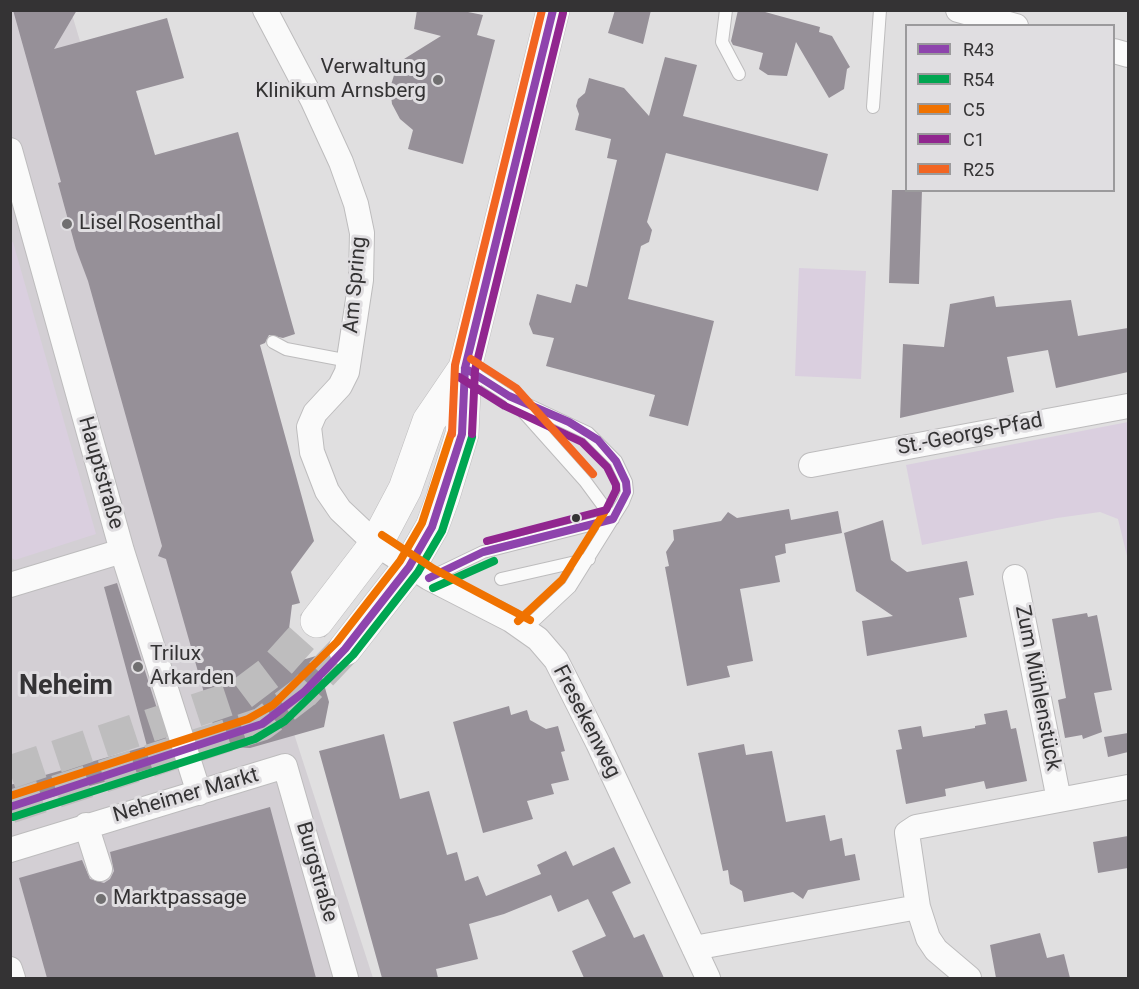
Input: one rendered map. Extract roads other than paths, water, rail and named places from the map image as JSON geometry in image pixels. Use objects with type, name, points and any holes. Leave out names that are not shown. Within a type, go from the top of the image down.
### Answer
[{"type":"street","name":"Am Spring","points":[[265,10],[329,137],[360,219],[363,245],[361,280],[349,361],[340,386],[311,419],[309,440],[320,474],[335,502],[376,544]]},
{"type":"street","points":[[345,649],[419,572],[462,434],[465,368],[553,10]]},
{"type":"street","points":[[958,10],[1009,24]]},
{"type":"street","name":"Hauptstraße","points":[[10,150],[19,214],[199,793]]},
{"type":"street","points":[[317,621],[376,544],[405,489],[429,421],[465,368]]},
{"type":"street","name":"St.-Georgs-Pfad","points":[[811,465],[1128,406]]},
{"type":"street","name":"Fresekenweg","points":[[376,544],[419,572],[525,629],[548,650],[566,677],[708,978]]},
{"type":"street","points":[[10,585],[122,551]]},
{"type":"street","name":"Zum Mühlenstück","points":[[1015,577],[1059,800]]},
{"type":"street","name":"Neheimer Markt","points":[[10,850],[285,766]]},
{"type":"street","name":"Burgstraße","points":[[285,766],[346,978]]},
{"type":"street","name":"Zum Mühlenstück","points":[[918,907],[906,837],[909,830],[1128,787]]},
{"type":"street","name":"Neheimer Markt","points":[[86,825],[100,869]]},
{"type":"street","points":[[694,948],[918,907],[928,938],[936,950],[969,978]]},
{"type":"street","points":[[10,969],[13,978]]},
{"type":"lane","points":[[726,10],[722,42],[739,74]]},
{"type":"lane","points":[[873,107],[880,10]]},
{"type":"lane","points":[[273,342],[296,352],[349,361]]},
{"type":"lane","points":[[465,368],[509,396],[588,433],[616,461],[626,482],[627,492],[613,519],[570,587],[525,629]]},
{"type":"lane","points":[[509,396],[585,481],[613,519]]},
{"type":"lane","points":[[419,572],[483,552],[613,519]]},
{"type":"lane","points":[[501,579],[589,559]]},
{"type":"tunnel","points":[[10,772],[239,696],[272,671],[317,621]]},
{"type":"tunnel","points":[[10,807],[262,724],[304,692],[345,649]]},
{"type":"place","name":"Verwaltung Klinikum Arnsberg","points":[[438,80]]},
{"type":"place","name":"Lisel Rosenthal","points":[[67,224]]},
{"type":"place","name":"Trilux Arkarden","points":[[138,667]]},
{"type":"place","name":"Marktpassage","points":[[101,899]]},
{"type":"district","name":"Neheim","points":[[66,687]]}]
